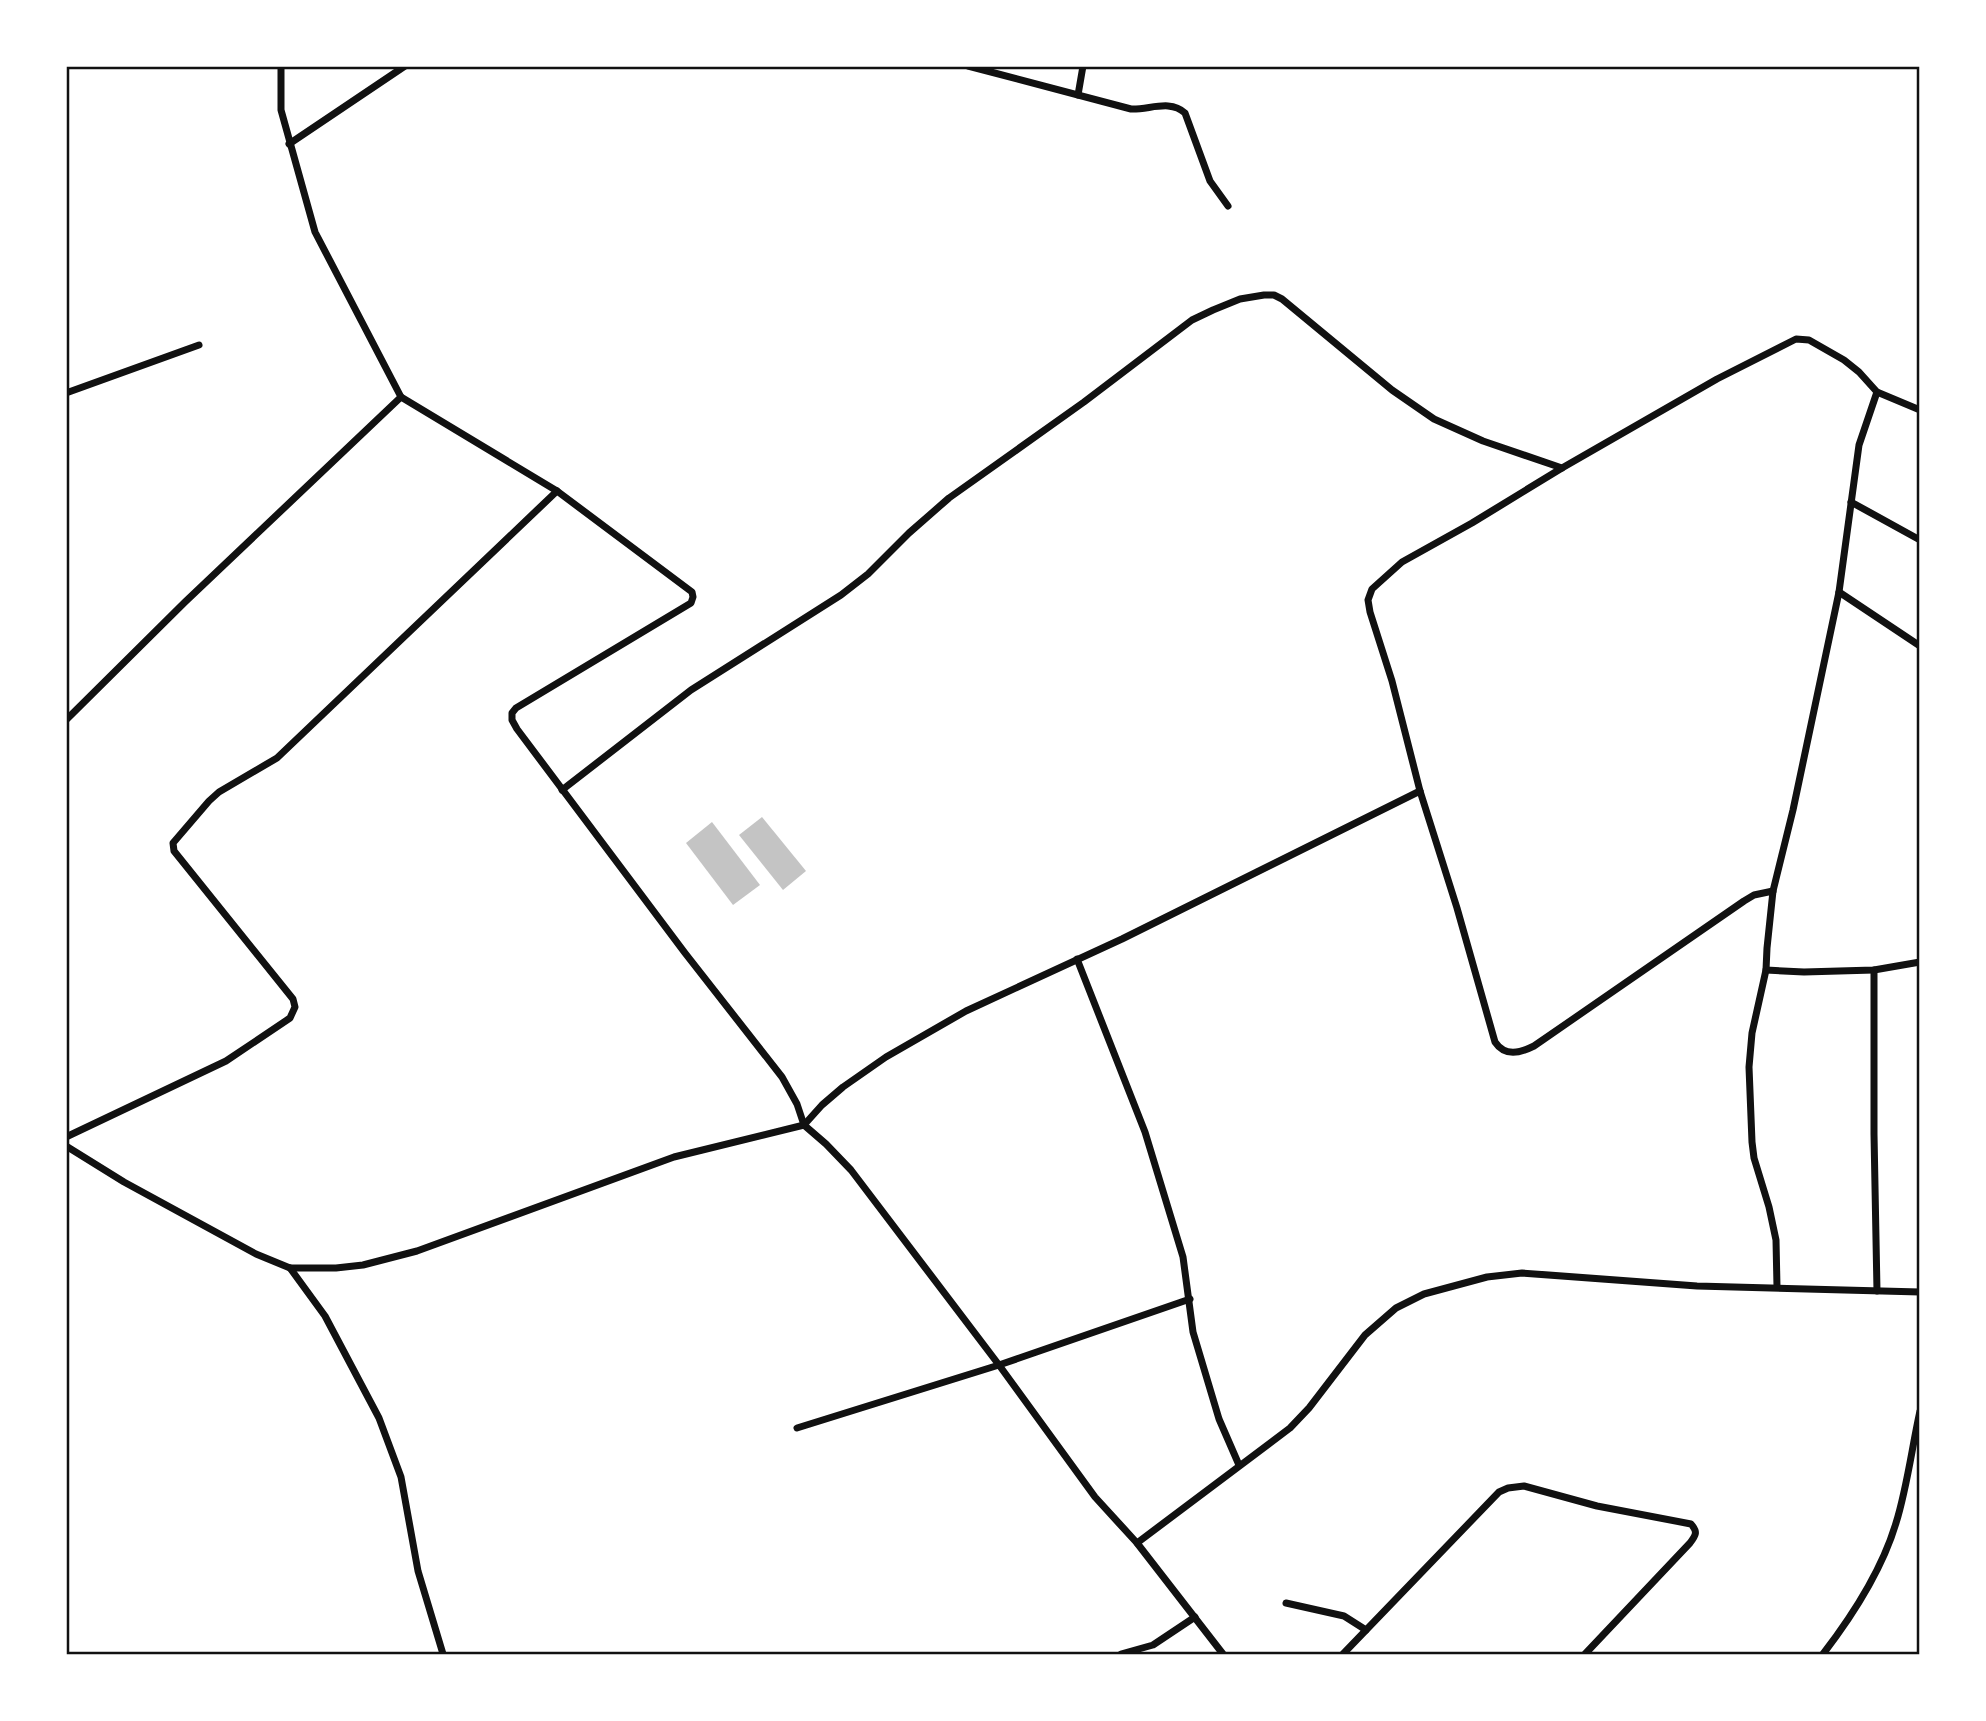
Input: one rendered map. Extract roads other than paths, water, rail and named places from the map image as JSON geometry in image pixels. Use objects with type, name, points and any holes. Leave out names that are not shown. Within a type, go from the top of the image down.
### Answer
[{"type":"street","points":[[281,66],[281,110],[314,232],[401,397],[557,491],[692,592],[691,603],[521,704],[512,713],[517,729],[782,1077],[792,1093],[804,1125],[851,1170],[1095,1497],[1136,1543],[1223,1654]]},
{"type":"street","points":[[289,144],[405,66]]},
{"type":"street","points":[[968,66],[1131,109],[1173,105],[1179,107],[1185,113],[1210,181],[1228,206]]},
{"type":"street","points":[[1078,95],[1083,66]]},
{"type":"street","points":[[562,790],[691,690],[841,596],[949,498],[1125,372],[1192,320],[1240,299],[1274,295],[1282,299],[1392,390],[1434,419],[1483,441],[1562,468]]},
{"type":"street","points":[[1773,891],[1754,895],[1744,901],[1534,1046],[1514,1053],[1499,1047],[1495,1042],[1420,791],[1368,600],[1372,589],[1402,562],[1717,379],[1796,340],[1809,340],[1844,360],[1877,392],[1920,410]]},
{"type":"street","points":[[66,393],[199,345]]},
{"type":"street","points":[[1777,1287],[1776,1240],[1754,1158],[1749,1067],[1766,970],[1773,891],[1839,592],[1860,445],[1877,392]]},
{"type":"street","points":[[66,720],[185,602],[401,397]]},
{"type":"street","points":[[66,1137],[226,1061],[293,1014],[293,999],[174,851],[173,843],[219,792],[277,758],[557,491]]},
{"type":"street","points":[[1851,502],[1920,540]]},
{"type":"street","points":[[1839,592],[1920,646]]},
{"type":"street","points":[[66,1146],[124,1182],[256,1254],[290,1268],[363,1265],[417,1251],[674,1157],[804,1125],[843,1087],[886,1057],[966,1011],[1122,939],[1420,791]]},
{"type":"street","points":[[1077,959],[1145,1132],[1179,1238],[1193,1332],[1219,1419],[1239,1465]]},
{"type":"street","points":[[1766,970],[1874,970],[1920,962]]},
{"type":"street","points":[[1874,970],[1877,1291]]},
{"type":"street","points":[[290,1268],[325,1316],[379,1418],[401,1477],[418,1571],[443,1654]]},
{"type":"street","points":[[1136,1543],[1290,1428],[1309,1408],[1365,1335],[1396,1308],[1424,1294],[1452,1285],[1486,1277],[1522,1273],[1698,1286],[1920,1292]]},
{"type":"street","points":[[797,1428],[999,1365],[1190,1299]]},
{"type":"street","points":[[1823,1654],[1860,1600],[1879,1566],[1896,1523],[1920,1411]]},
{"type":"street","points":[[1343,1654],[1499,1492],[1524,1486],[1597,1506],[1690,1524],[1696,1530],[1690,1543],[1585,1654]]},
{"type":"street","points":[[1286,1603],[1344,1616],[1366,1630]]},
{"type":"street","points":[[1121,1654],[1153,1645],[1195,1617]]}]
